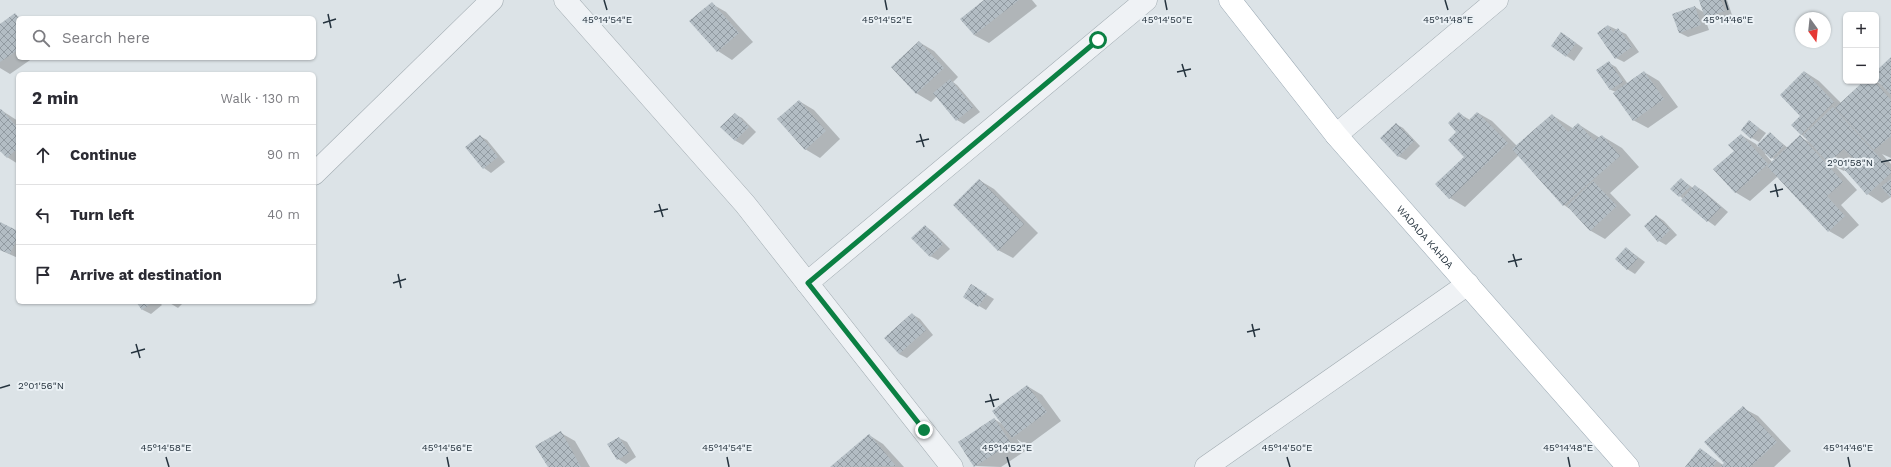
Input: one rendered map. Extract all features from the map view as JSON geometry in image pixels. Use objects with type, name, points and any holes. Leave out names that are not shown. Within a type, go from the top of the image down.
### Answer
[{"type":"main road","name":"WADADA KAHDA","points":[[1230,0],[1336,134],[1628,467]]},
{"type":"street","points":[[316,172],[492,0]]},
{"type":"street","points":[[565,0],[745,204],[952,467]]},
{"type":"street","points":[[808,283],[1146,0]]},
{"type":"street","points":[[1336,134],[1498,0]]},
{"type":"street","points":[[1206,467],[1468,284]]},
{"type":"building","points":[[984,0],[1019,0],[974,35],[960,19]]},
{"type":"building","points":[[1699,0],[1721,0],[1725,11],[1705,18]]},
{"type":"building","points":[[712,2],[739,33],[717,52],[689,21]]},
{"type":"building","points":[[1695,6],[1701,25],[1679,33],[1672,14]]},
{"type":"building","points":[[15,13],[17,16],[16,16],[16,51],[0,62],[0,24]]},
{"type":"building","points":[[1608,25],[1613,32],[1618,28],[1632,47],[1615,59],[1597,33]]},
{"type":"building","points":[[1561,32],[1576,43],[1566,57],[1551,46]]},
{"type":"building","points":[[919,41],[944,68],[916,94],[891,67]]},
{"type":"building","points":[[1891,57],[1891,95],[1879,82],[1879,68]]},
{"type":"building","points":[[1609,61],[1623,82],[1610,90],[1596,70]]},
{"type":"building","points":[[1644,71],[1664,99],[1633,121],[1613,93]]},
{"type":"building","points":[[1804,71],[1834,102],[1801,135],[1791,125],[1800,116],[1780,95]]},
{"type":"building","points":[[950,79],[973,107],[956,121],[933,93]]},
{"type":"building","points":[[1861,84],[1877,84],[1891,100],[1891,136],[1874,150],[1835,108]]},
{"type":"building","points":[[799,100],[826,131],[805,150],[777,119]]},
{"type":"building","points":[[1833,107],[1891,170],[1891,173],[1867,195],[1843,168],[1853,158],[1844,149],[1828,163],[1803,135]]},
{"type":"building","points":[[1,109],[16,126],[16,150],[7,158],[0,151]]},
{"type":"building","points":[[1459,112],[1468,121],[1477,112],[1508,143],[1449,199],[1435,184],[1464,157],[1448,140],[1456,132],[1448,123]]},
{"type":"building","points":[[735,113],[749,127],[735,141],[720,127]]},
{"type":"building","points":[[1552,114],[1568,132],[1578,123],[1594,141],[1602,135],[1620,156],[1563,206],[1512,149]]},
{"type":"building","points":[[1749,120],[1759,128],[1751,139],[1741,130]]},
{"type":"building","points":[[1396,123],[1414,141],[1398,157],[1380,138]]},
{"type":"building","points":[[1770,132],[1784,146],[1771,159],[1757,145]]},
{"type":"building","points":[[1741,134],[1768,164],[1735,193],[1713,169],[1734,151],[1728,145]]},
{"type":"building","points":[[480,135],[498,157],[483,169],[465,147]]},
{"type":"building","points":[[1800,135],[1843,182],[1827,196],[1845,216],[1828,232],[1767,166]]},
{"type":"building","points":[[1681,178],[1690,187],[1679,197],[1670,189]]},
{"type":"building","points":[[979,179],[1024,224],[998,251],[953,205]]},
{"type":"building","points":[[1891,179],[1891,196],[1890,197],[1881,187]]},
{"type":"building","points":[[1593,181],[1617,206],[1590,231],[1567,206]]},
{"type":"building","points":[[1695,185],[1721,207],[1707,222],[1681,200]]},
{"type":"building","points":[[1656,215],[1670,230],[1658,242],[1644,226]]},
{"type":"building","points":[[0,222],[16,230],[16,241],[10,254],[0,250]]},
{"type":"building","points":[[925,225],[943,244],[930,257],[911,238]]},
{"type":"building","points":[[1626,247],[1638,258],[1627,270],[1615,259]]},
{"type":"building","points":[[971,284],[987,294],[978,307],[963,297]]},
{"type":"building","points":[[138,304],[150,304],[142,310]]},
{"type":"building","points":[[912,313],[926,330],[899,354],[884,338]]},
{"type":"building","points":[[1027,385],[1047,412],[1012,438],[992,411]]},
{"type":"building","points":[[1743,406],[1777,442],[1750,467],[1720,467],[1724,463],[1704,442]]},
{"type":"building","points":[[994,418],[1011,443],[974,467],[958,442]]},
{"type":"building","points":[[561,431],[581,467],[548,467],[535,446]]},
{"type":"building","points":[[869,434],[896,466],[830,467]]},
{"type":"building","points":[[619,437],[629,453],[617,460],[607,444]]},
{"type":"building","points":[[1700,448],[1717,461],[1713,467],[1685,467]]},
{"type":"route","points":[[924,430],[808,283],[1098,40]]}]
